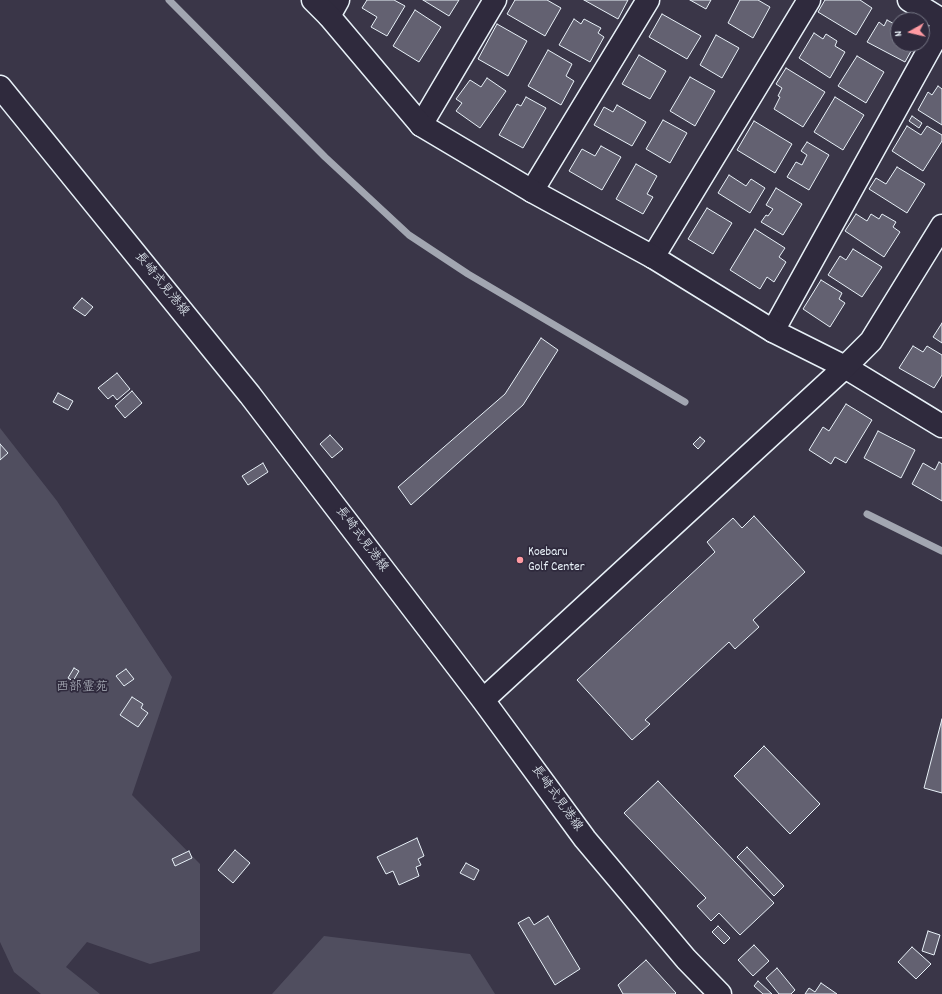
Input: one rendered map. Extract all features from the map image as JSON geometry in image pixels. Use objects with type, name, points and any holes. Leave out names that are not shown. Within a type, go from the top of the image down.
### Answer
[{"type":"street","points":[[313,0],[333,8],[421,125],[532,191],[653,257],[773,331],[845,367],[942,426]]},
{"type":"street","points":[[421,125],[495,0]]},
{"type":"street","points":[[532,191],[648,0]]},
{"type":"street","points":[[653,257],[808,0]]},
{"type":"street","points":[[909,0],[942,20]]},
{"type":"street","points":[[773,331],[942,26]]},
{"type":"street","name":"長崎式見港線","points":[[0,87],[250,396],[483,700],[585,839],[686,959],[720,994]]},
{"type":"street","points":[[483,700],[845,367],[871,341],[942,226]]},
{"type":"green space","name":"西部霊苑","points":[[0,428],[57,501],[172,677],[132,795],[200,864],[200,951],[150,964],[87,942],[66,967],[100,994],[41,994],[14,972],[0,942]]},
{"type":"green space","points":[[324,936],[470,954],[495,994],[272,994]]},
{"type":"building","points":[[367,0],[394,0],[405,6],[387,36],[371,27],[377,17],[362,8]]},
{"type":"building","points":[[423,0],[459,0],[449,16]]},
{"type":"building","points":[[515,0],[547,0],[561,8],[545,36],[507,14]]},
{"type":"building","points":[[584,0],[628,0],[618,19]]},
{"type":"building","points":[[690,0],[711,0],[706,9]]},
{"type":"building","points":[[740,0],[758,0],[770,7],[753,38],[728,23]]},
{"type":"building","points":[[825,0],[860,0],[872,8],[856,35],[818,12]]},
{"type":"building","points":[[415,10],[441,27],[419,62],[393,46]]},
{"type":"building","points":[[662,14],[701,36],[687,59],[649,37]]},
{"type":"building","points":[[574,19],[581,24],[584,19],[601,28],[598,33],[604,37],[590,62],[559,45]]},
{"type":"building","points":[[887,20],[890,22],[890,52],[911,52],[905,62],[867,42],[879,22],[884,26]]},
{"type":"building","points":[[497,24],[527,41],[508,76],[478,59]]},
{"type":"building","points":[[814,33],[823,39],[826,34],[837,41],[835,46],[845,52],[830,78],[799,58]]},
{"type":"building","points":[[716,35],[739,48],[722,78],[700,65]]},
{"type":"building","points":[[548,50],[572,64],[566,76],[574,81],[561,105],[528,86]]},
{"type":"building","points":[[639,55],[666,71],[650,99],[622,84]]},
{"type":"building","points":[[857,56],[884,72],[866,103],[838,86]]},
{"type":"building","points":[[786,68],[825,92],[803,127],[774,109],[780,97],[778,96],[782,88],[776,84]]},
{"type":"building","points":[[690,77],[715,91],[695,126],[670,111]]},
{"type":"building","points":[[487,78],[506,91],[480,128],[456,111],[462,103],[456,99],[470,80],[481,87]]},
{"type":"building","points":[[938,86],[942,89],[942,125],[918,110],[928,92],[932,95]]},
{"type":"building","points":[[526,97],[546,108],[523,148],[499,135],[517,104],[521,106]]},
{"type":"building","points":[[835,97],[864,115],[843,150],[814,132]]},
{"type":"building","points":[[617,105],[646,122],[632,146],[594,125],[604,107],[613,112]]},
{"type":"building","points":[[912,116],[922,123],[919,128],[909,121]]},
{"type":"building","points":[[663,120],[687,133],[670,163],[646,149]]},
{"type":"building","points":[[754,121],[792,144],[775,173],[737,150]]},
{"type":"building","points":[[907,126],[921,135],[927,126],[942,135],[942,141],[923,171],[892,151]]},
{"type":"building","points":[[807,142],[829,155],[809,190],[787,177],[796,162],[802,165],[807,155],[801,151]]},
{"type":"building","points":[[601,146],[621,157],[602,190],[569,171],[582,149],[595,156]]},
{"type":"building","points":[[636,164],[657,176],[647,194],[653,197],[643,214],[616,199]]},
{"type":"building","points":[[897,167],[925,184],[907,213],[869,189],[876,178],[886,184]]},
{"type":"building","points":[[729,175],[746,186],[751,179],[765,188],[750,213],[718,193]]},
{"type":"building","points":[[776,188],[802,204],[783,235],[761,222],[773,209],[766,205]]},
{"type":"building","points":[[707,208],[732,223],[713,254],[688,239]]},
{"type":"building","points":[[856,214],[867,221],[871,214],[879,219],[882,214],[896,222],[893,227],[900,232],[884,257],[845,231]]},
{"type":"building","points":[[755,229],[785,248],[779,257],[786,262],[774,282],[767,277],[760,289],[730,270]]},
{"type":"building","points":[[853,249],[882,267],[862,297],[828,275],[840,256],[846,260]]},
{"type":"building","points":[[821,280],[842,293],[839,299],[845,303],[830,327],[803,309]]},
{"type":"building","points":[[82,298],[93,307],[85,316],[73,308]]},
{"type":"building","points":[[942,323],[942,343],[933,337]]},
{"type":"building","points":[[541,338],[558,350],[523,405],[411,505],[398,487],[505,394]]},
{"type":"building","points":[[913,346],[923,352],[927,346],[942,355],[942,375],[934,388],[899,368]]},
{"type":"building","points":[[117,373],[130,389],[117,400],[113,395],[108,399],[98,388]]},
{"type":"building","points":[[132,391],[142,403],[125,418],[115,406]]},
{"type":"building","points":[[58,393],[73,401],[68,410],[53,402]]},
{"type":"building","points":[[846,404],[872,420],[846,463],[835,457],[831,464],[809,450],[823,427],[829,431]]},
{"type":"building","points":[[878,431],[915,450],[901,478],[864,458]]},
{"type":"building","points":[[330,435],[343,449],[332,458],[320,444]]},
{"type":"building","points":[[700,437],[705,441],[698,449],[693,444]]},
{"type":"building","points":[[0,444],[8,453],[0,460]]},
{"type":"building","points":[[939,462],[942,464],[942,501],[912,484],[923,463],[935,470]]},
{"type":"building","points":[[263,463],[268,472],[248,485],[242,476]]},
{"type":"building","points":[[754,516],[805,572],[753,620],[759,627],[735,649],[729,642],[645,720],[650,724],[632,740],[577,680],[715,552],[707,542],[733,518],[742,528]]},
{"type":"building","points":[[74,668],[79,671],[73,681],[68,678]]},
{"type":"building","points":[[126,669],[134,679],[124,686],[116,676]]},
{"type":"building","points":[[132,697],[143,704],[141,708],[148,713],[138,727],[120,715]]},
{"type":"building","points":[[942,719],[942,793],[924,788]]},
{"type":"building","points":[[764,746],[820,804],[790,834],[734,776]]},
{"type":"building","points":[[658,781],[774,903],[740,935],[719,913],[711,921],[697,906],[706,898],[624,813]]},
{"type":"building","points":[[417,838],[424,856],[418,859],[421,865],[416,867],[419,876],[399,885],[393,871],[386,874],[377,857]]},
{"type":"building","points":[[747,847],[784,886],[774,896],[737,857]]},
{"type":"building","points":[[235,850],[250,863],[233,883],[218,870]]},
{"type":"building","points":[[189,851],[192,858],[175,866],[172,859]]},
{"type":"building","points":[[466,863],[479,870],[474,880],[460,873]]},
{"type":"building","points":[[548,916],[580,969],[555,985],[518,923],[529,917],[534,925]]},
{"type":"building","points":[[718,926],[730,938],[724,944],[712,932]]},
{"type":"building","points":[[928,931],[940,935],[934,955],[922,951]]},
{"type":"building","points":[[754,945],[769,961],[753,976],[738,960]]},
{"type":"building","points":[[912,947],[931,964],[916,979],[898,962]]},
{"type":"building","points":[[646,960],[676,993],[675,994],[623,994],[618,985]]},
{"type":"building","points":[[777,968],[795,990],[791,994],[779,994],[766,978]]},
{"type":"building","points":[[758,981],[772,994],[763,994],[754,986]]},
{"type":"building","points":[[821,983],[837,994],[805,994],[809,988],[815,992]]},
{"type":"waterway","points":[[169,0],[325,157],[409,235],[468,274],[685,402]]},
{"type":"waterway","points":[[867,514],[942,551]]},
{"type":"place","name":"Koebaru Golf Center","points":[[520,560]]}]
